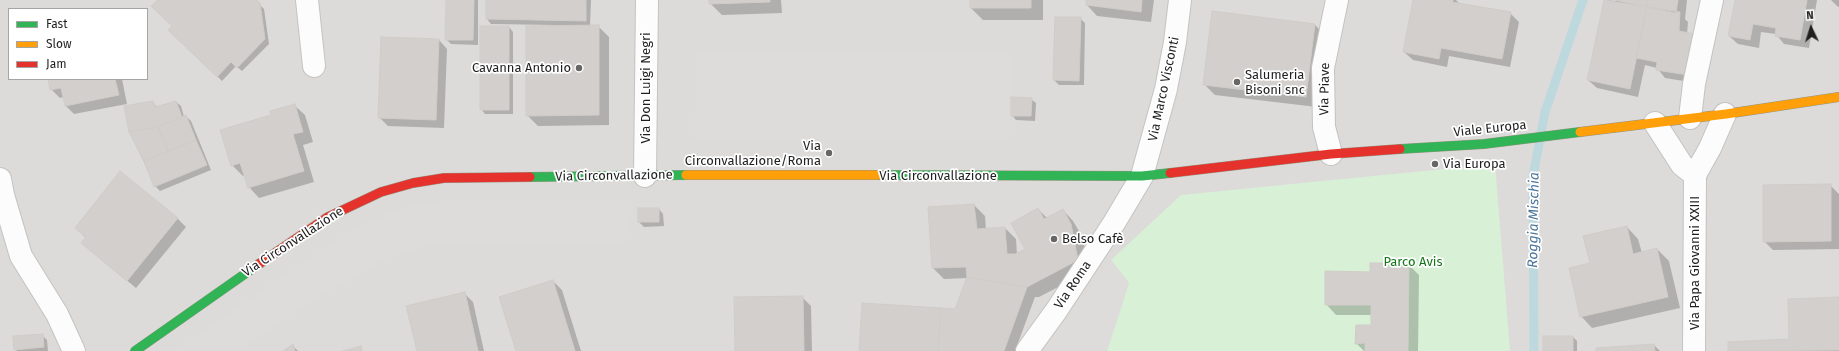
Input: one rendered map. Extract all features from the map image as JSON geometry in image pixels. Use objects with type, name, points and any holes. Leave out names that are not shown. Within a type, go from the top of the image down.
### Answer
[{"type":"street","points":[[307,0],[314,66]]},
{"type":"street","name":"Via Don Luigi Negri","points":[[645,176],[647,0]]},
{"type":"street","name":"Via Marco Visconti","points":[[1142,176],[1166,89],[1175,42],[1180,0]]},
{"type":"street","name":"Via Piave","points":[[1331,154],[1324,127],[1323,68],[1337,0]]},
{"type":"street","points":[[1690,118],[1694,84],[1712,0]]},
{"type":"street","name":"Viale Europa","points":[[1142,176],[1331,154],[1484,144],[1725,114],[1839,96]]},
{"type":"street","points":[[1655,123],[1682,165],[1695,175],[1710,148],[1725,114]]},
{"type":"street","name":"Via Papa Giovanni XXIII","points":[[1694,351],[1695,175]]},
{"type":"street","name":"Via Circonvallazione","points":[[135,351],[328,217],[381,192],[413,183],[444,178],[645,176],[1142,176]]},
{"type":"street","name":"Via Roma","points":[[1027,351],[1056,311],[1114,223],[1142,176]]},
{"type":"street","points":[[0,179],[3,195],[21,256],[57,314],[74,351]]},
{"type":"shaded area","points":[[0,0],[1839,0],[1839,351],[0,351]]},
{"type":"shaded area","points":[[696,53],[1010,54],[1009,140],[695,142]]},
{"type":"shaded area","points":[[446,200],[635,200],[624,242],[446,242],[391,256],[308,303],[238,351],[175,351],[277,280],[351,231],[401,208]]},
{"type":"shaded area","points":[[1111,260],[1129,283],[1107,351],[1041,351]]},
{"type":"green space","name":"Parco Avis","points":[[1495,164],[1510,351],[1107,351],[1129,283],[1111,260],[1181,195]]},
{"type":"building","points":[[158,0],[257,0],[260,3],[265,39],[237,68],[231,62],[217,77],[168,30],[172,26],[151,6]]},
{"type":"building","points":[[446,0],[474,0],[473,40],[445,40]]},
{"type":"building","points":[[486,0],[586,0],[586,21],[486,19]]},
{"type":"building","points":[[709,0],[770,0],[770,2],[709,4]]},
{"type":"building","points":[[970,0],[1031,0],[1031,8],[970,8]]},
{"type":"building","points":[[1086,0],[1142,0],[1141,12],[1086,5]]},
{"type":"building","points":[[1413,0],[1453,0],[1452,2],[1511,12],[1502,59],[1441,48],[1439,59],[1403,52]]},
{"type":"building","points":[[1604,0],[1647,7],[1630,89],[1587,80]]},
{"type":"building","points":[[1615,0],[1647,0],[1647,7]]},
{"type":"building","points":[[1647,0],[1678,0],[1676,13],[1647,7]]},
{"type":"building","points":[[1735,0],[1807,0],[1800,40],[1775,36],[1776,28],[1753,24],[1750,40],[1728,36]]},
{"type":"building","points":[[1647,7],[1680,12],[1679,31],[1695,34],[1688,75],[1656,70],[1657,62],[1636,58]]},
{"type":"building","points":[[1212,11],[1315,24],[1306,97],[1203,85]]},
{"type":"building","points":[[1055,17],[1081,17],[1079,81],[1053,80]]},
{"type":"building","points":[[599,25],[599,115],[526,116],[526,26]]},
{"type":"building","points":[[480,26],[509,26],[509,110],[480,110]]},
{"type":"building","points":[[381,37],[439,39],[436,120],[378,118]]},
{"type":"building","points":[[48,80],[115,80],[119,95],[65,106],[61,88],[50,90]]},
{"type":"building","points":[[1011,97],[1032,98],[1031,116],[1011,116]]},
{"type":"building","points":[[153,101],[155,107],[176,101],[182,117],[158,127],[129,132],[124,106]]},
{"type":"building","points":[[295,104],[303,132],[293,134],[304,171],[248,188],[240,163],[231,166],[220,130],[271,115],[270,111]]},
{"type":"building","points":[[186,115],[196,140],[168,151],[158,127]]},
{"type":"building","points":[[158,127],[168,151],[144,161],[129,132]]},
{"type":"building","points":[[196,140],[207,165],[154,187],[144,161]]},
{"type":"building","points":[[120,171],[178,218],[127,281],[81,243],[86,237],[75,228]]},
{"type":"building","points":[[1831,184],[1831,241],[1763,242],[1763,185]]},
{"type":"building","points":[[974,204],[977,229],[1005,227],[1007,254],[1015,254],[1025,249],[1011,223],[1038,208],[1044,219],[1063,209],[1071,224],[1078,260],[1027,287],[967,277],[966,267],[932,268],[928,207]]},
{"type":"building","points":[[638,208],[659,208],[659,222],[638,222]]},
{"type":"building","points":[[1627,226],[1633,254],[1657,248],[1668,297],[1580,317],[1569,268],[1590,263],[1583,236]]},
{"type":"building","points":[[1370,263],[1409,263],[1408,351],[1365,351],[1365,343],[1355,344],[1356,325],[1371,325],[1371,305],[1325,305],[1325,271],[1370,272]]},
{"type":"building","points":[[967,277],[1027,287],[1004,351],[938,351],[941,308],[955,309]]},
{"type":"building","points":[[553,280],[575,351],[516,351],[499,297]]},
{"type":"building","points":[[465,292],[478,351],[417,351],[406,306]]},
{"type":"building","points":[[803,296],[804,351],[735,351],[734,297]]},
{"type":"building","points":[[1839,297],[1839,350],[1728,351],[1728,342],[1789,339],[1788,299]]},
{"type":"building","points":[[862,303],[941,308],[938,351],[859,351]]},
{"type":"building","points":[[43,334],[44,347],[14,350],[13,336]]},
{"type":"building","points":[[1543,336],[1573,336],[1573,351],[1543,351]]},
{"type":"building","points":[[293,344],[295,351],[283,351]]},
{"type":"building","points":[[1654,344],[1655,351],[1596,351],[1596,348]]},
{"type":"building","points":[[361,346],[362,351],[343,351]]},
{"type":"waterway","name":"Roggia Mischia","points":[[1534,351],[1533,176],[1545,112],[1583,0]]},
{"type":"traffic: fast","points":[[1400,149],[1484,144],[1580,132]]},
{"type":"traffic: fast","points":[[879,175],[1142,176],[1170,173]]},
{"type":"traffic: fast","points":[[530,177],[686,175]]},
{"type":"traffic: fast","points":[[135,351],[259,264]]},
{"type":"traffic: slow","points":[[1580,132],[1726,114],[1839,97]]},
{"type":"traffic: slow","points":[[686,175],[879,175]]},
{"type":"traffic: jam","points":[[1170,173],[1331,154],[1400,149]]},
{"type":"traffic: jam","points":[[259,264],[328,217],[381,192],[413,183],[444,178],[530,177]]},
{"type":"place","name":"Cavanna Antonio","points":[[579,68]]},
{"type":"place","name":"Salumeria Bisoni snc","points":[[1237,82]]},
{"type":"place","name":"Via Circonvallazione/Roma","points":[[829,153]]},
{"type":"place","name":"Via Europa","points":[[1435,164]]},
{"type":"place","name":"Belso Cafè","points":[[1054,239]]}]
